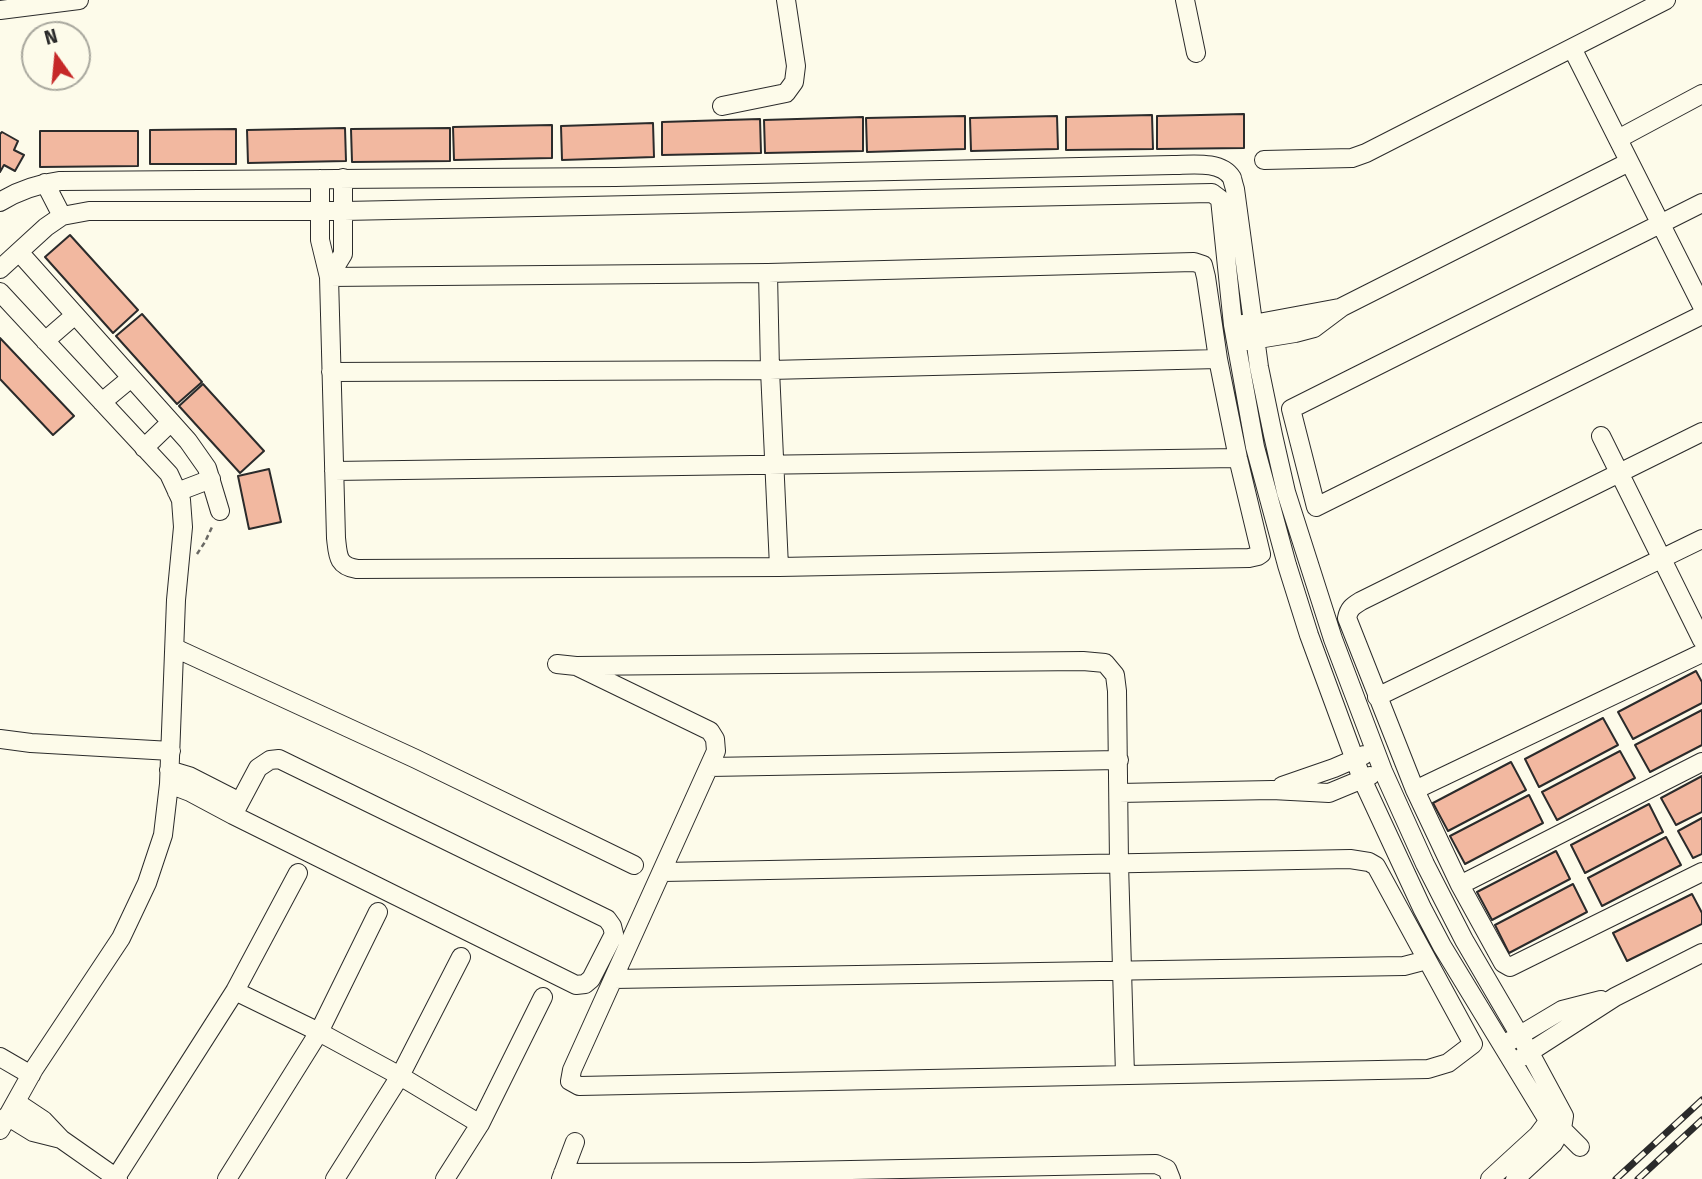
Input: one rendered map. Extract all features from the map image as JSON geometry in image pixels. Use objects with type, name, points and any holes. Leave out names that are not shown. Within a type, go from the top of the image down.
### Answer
[{"type":"street","points":[[0,10],[79,0]]},
{"type":"street","points":[[722,106],[786,93],[794,82],[796,66],[786,0]]},
{"type":"street","points":[[1185,0],[1196,53]]},
{"type":"street","points":[[1264,160],[1352,158],[1666,0]]},
{"type":"street","points":[[1572,48],[1702,306]]},
{"type":"street","points":[[1618,139],[1702,94]]},
{"type":"street","points":[[1234,334],[1254,332],[1342,307],[1629,162]]},
{"type":"street","points":[[0,202],[15,193],[60,180],[615,177],[1173,165],[1213,166],[1226,172],[1232,178],[1235,189],[1254,332],[1286,492],[1333,639],[1384,771],[1425,864],[1464,940],[1564,1116],[1554,1126],[1538,1135],[1490,1179]]},
{"type":"street","points":[[1203,192],[1213,166]]},
{"type":"street","points":[[920,170],[920,198]]},
{"type":"street","points":[[615,177],[617,204]]},
{"type":"street","points":[[320,178],[320,240],[329,278],[336,538],[338,556],[348,568],[779,568],[1249,558],[1258,556],[1262,551],[1238,458],[1218,359],[1206,277],[1203,265],[1194,262],[768,273],[329,278]]},
{"type":"street","points":[[329,278],[343,254],[343,178]]},
{"type":"street","points":[[45,183],[62,216]]},
{"type":"street","points":[[0,269],[62,216],[89,211],[344,211],[1212,193],[1220,199],[1234,334],[1255,447],[1309,635],[1354,759],[1442,946],[1546,1117],[1580,1147]]},
{"type":"street","points":[[1702,203],[1291,409],[1316,507],[1702,315]]},
{"type":"street","points":[[19,252],[188,441],[207,468],[220,511]]},
{"type":"street","points":[[768,273],[779,568]]},
{"type":"street","points":[[0,292],[169,474],[181,500],[183,527],[176,600],[171,751],[163,835],[147,883],[121,938],[31,1075],[8,1116],[33,1132],[61,1139],[116,1179],[235,991],[298,873]]},
{"type":"street","points":[[45,341],[75,315]]},
{"type":"street","points":[[331,372],[770,370],[1218,359]]},
{"type":"street","points":[[102,402],[131,378]]},
{"type":"street","points":[[144,448],[171,422]]},
{"type":"street","points":[[1702,432],[1353,606],[1348,611],[1348,618],[1377,697],[1415,790],[1460,885],[1503,963],[1510,967],[1702,872]]},
{"type":"street","points":[[1601,436],[1702,640]]},
{"type":"street","points":[[334,471],[1238,458]]},
{"type":"street","points":[[177,492],[211,479]]},
{"type":"street","points":[[1377,697],[1702,539]]},
{"type":"street","points":[[1287,565],[1306,558]]},
{"type":"street","points":[[174,648],[416,759],[635,865]]},
{"type":"street","points":[[1415,790],[1702,653]]},
{"type":"street","points":[[557,664],[1105,663],[1115,675],[1117,691],[1125,1075]]},
{"type":"street","points":[[576,666],[710,731],[715,739],[716,751],[572,1070],[570,1082],[579,1086],[1428,1069],[1448,1063],[1473,1044],[1376,866],[1369,862],[1350,859],[663,872]]},
{"type":"street","points":[[0,739],[171,751]]},
{"type":"street","points":[[1272,790],[1376,750]]},
{"type":"street","points":[[169,777],[190,792],[237,808],[576,985],[585,984],[591,979],[614,934],[607,919],[279,759],[270,760],[258,768],[237,808]]},
{"type":"street","points":[[709,767],[1119,760]]},
{"type":"street","points":[[1460,885],[1702,762]]},
{"type":"street","points":[[1119,793],[1272,790],[1329,793],[1384,771]]},
{"type":"street","points":[[228,1179],[319,1031],[378,912]]},
{"type":"street","points":[[1513,1063],[1615,996],[1702,953]]},
{"type":"street","points":[[335,1179],[400,1076],[461,957]]},
{"type":"street","points":[[614,979],[1404,966],[1427,960]]},
{"type":"street","points":[[235,991],[319,1031],[480,1124]]},
{"type":"street","points":[[1502,1045],[1562,1010],[1615,996]]},
{"type":"street","points":[[445,1179],[480,1124],[542,997]]},
{"type":"street","points":[[0,1057],[31,1075]]},
{"type":"street","points":[[1515,1179],[1553,1144],[1554,1126]]},
{"type":"street","points":[[575,1142],[562,1176],[749,1176],[1156,1164],[1167,1169],[1171,1179]]},
{"type":"building","points":[[1244,114],[1244,148],[1157,149],[1157,116]]},
{"type":"building","points":[[1152,115],[1153,149],[1066,150],[1066,117]]},
{"type":"building","points":[[965,116],[965,149],[867,152],[866,118]]},
{"type":"building","points":[[1057,116],[1058,149],[971,151],[970,118]]},
{"type":"building","points":[[863,117],[863,151],[765,153],[764,120]]},
{"type":"building","points":[[760,119],[761,153],[662,155],[662,122]]},
{"type":"building","points":[[653,123],[654,157],[562,160],[561,126]]},
{"type":"building","points":[[552,125],[552,158],[454,160],[453,127]]},
{"type":"building","points":[[345,128],[346,161],[248,163],[247,130]]},
{"type":"building","points":[[450,128],[450,161],[352,162],[351,129]]},
{"type":"building","points":[[236,129],[236,164],[150,164],[150,130]]},
{"type":"building","points":[[40,131],[138,131],[138,166],[40,167]]},
{"type":"building","points":[[2,132],[18,141],[14,150],[24,155],[15,171],[4,165],[0,172]]},
{"type":"building","points":[[70,235],[138,310],[113,333],[45,257]]},
{"type":"building","points":[[142,314],[202,382],[177,404],[116,336]]},
{"type":"building","points":[[0,338],[74,416],[53,435],[0,379]]},
{"type":"building","points":[[203,384],[264,451],[240,473],[179,406]]},
{"type":"building","points":[[269,469],[281,522],[249,529],[238,476]]},
{"type":"building","points":[[1696,671],[1702,682],[1702,703],[1633,739],[1618,712]]},
{"type":"building","points":[[1702,710],[1702,745],[1650,772],[1635,745]]},
{"type":"building","points":[[1603,718],[1618,745],[1539,787],[1525,759]]},
{"type":"building","points":[[1620,751],[1635,778],[1557,820],[1542,792]]},
{"type":"building","points":[[1511,762],[1526,790],[1448,831],[1433,803]]},
{"type":"building","points":[[1702,776],[1702,812],[1676,825],[1661,798]]},
{"type":"building","points":[[1529,795],[1543,823],[1465,864],[1450,836]]},
{"type":"building","points":[[1649,804],[1663,832],[1585,873],[1571,845]]},
{"type":"building","points":[[1702,818],[1702,854],[1693,858],[1678,831]]},
{"type":"building","points":[[1666,837],[1681,865],[1602,906],[1588,878]]},
{"type":"building","points":[[1556,851],[1570,879],[1492,920],[1477,892]]},
{"type":"building","points":[[1573,884],[1587,912],[1509,953],[1495,925]]},
{"type":"building","points":[[1692,894],[1702,913],[1702,924],[1627,961],[1613,933]]},
{"type":"railway","points":[[1616,1179],[1702,1100]]},
{"type":"railway","points":[[1638,1179],[1702,1120]]}]
